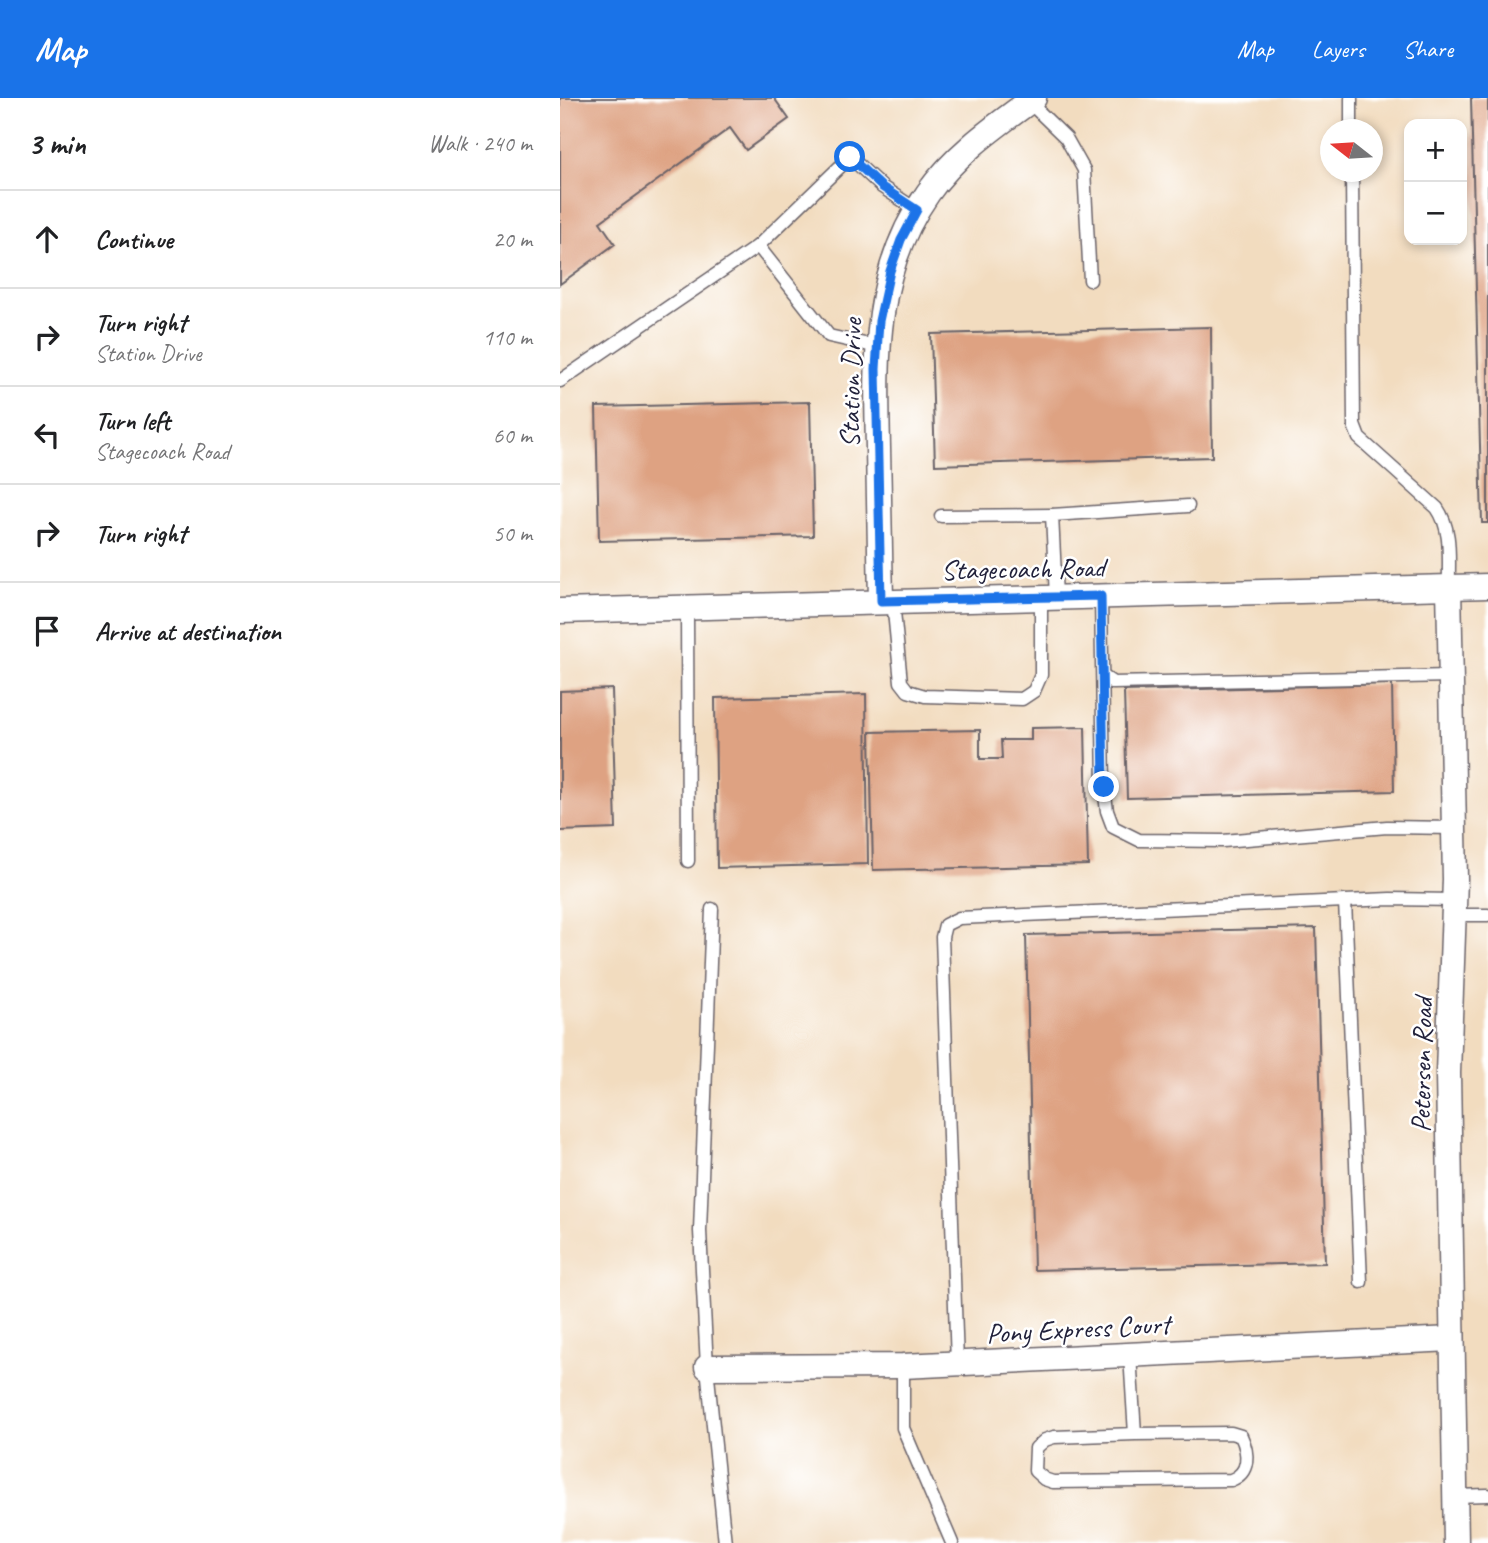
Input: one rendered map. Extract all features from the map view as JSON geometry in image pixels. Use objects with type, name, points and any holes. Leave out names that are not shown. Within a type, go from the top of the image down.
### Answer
[{"type":"street","name":"Station Drive","points":[[887,601],[876,369],[879,321],[890,271],[901,240],[917,210],[947,169],[970,146],[1032,100]]},
{"type":"street","name":"Stagecoach Road","points":[[560,611],[1488,586]]},
{"type":"street","name":"Petersen Road","points":[[1449,587],[1454,908],[1448,1073],[1456,1543]]},
{"type":"street","name":"Pony Express Court","points":[[707,1367],[903,1366],[1452,1339]]},
{"type":"lane","points":[[1351,98],[1351,119]]},
{"type":"lane","points":[[1032,100],[1066,138],[1084,170],[1090,280]]},
{"type":"lane","points":[[560,381],[758,246],[850,157],[882,187],[917,210]]},
{"type":"lane","points":[[1352,182],[1354,425],[1359,438],[1437,508],[1445,520],[1448,531],[1449,587]]},
{"type":"lane","points":[[758,246],[829,336],[877,347]]},
{"type":"lane","points":[[941,516],[1052,514],[1188,506]]},
{"type":"lane","points":[[887,601],[901,682],[908,691],[925,696],[1022,699],[1034,691],[1041,675],[1049,597],[1052,514]]},
{"type":"lane","points":[[1101,596],[1104,787],[1107,811],[1113,827],[1139,840],[1223,841],[1387,827],[1454,828]]},
{"type":"lane","points":[[687,607],[688,861]]},
{"type":"lane","points":[[1104,677],[1113,683],[1451,676]]},
{"type":"lane","points":[[1345,901],[1362,1282]]},
{"type":"lane","points":[[957,1363],[942,937],[945,925],[959,918],[1345,901],[1454,908],[1488,915]]},
{"type":"lane","points":[[712,909],[700,1231],[707,1367],[725,1543]]},
{"type":"lane","points":[[1130,1355],[1135,1434]]},
{"type":"lane","points":[[903,1366],[903,1428],[952,1543]]},
{"type":"lane","points":[[1231,1433],[1241,1436],[1245,1443],[1246,1470],[1241,1476],[1231,1480],[1053,1482],[1044,1479],[1035,1471],[1036,1448],[1045,1440],[1054,1437],[1135,1434],[1231,1433]]},
{"type":"lane","points":[[1455,1496],[1488,1495]]},
{"type":"building","points":[[560,98],[774,98],[789,119],[746,150],[730,128],[600,222],[615,244],[560,284]]},
{"type":"building","points":[[1471,98],[1488,98],[1488,523],[1482,523]]},
{"type":"building","points":[[1211,327],[1212,457],[935,465],[931,334]]},
{"type":"building","points":[[810,402],[813,536],[599,541],[596,407]]},
{"type":"building","points":[[1392,684],[1394,791],[1127,798],[1124,691]]},
{"type":"building","points":[[612,689],[616,829],[560,831],[560,691]]},
{"type":"building","points":[[866,694],[868,864],[717,868],[715,698]]},
{"type":"building","points":[[1085,727],[1088,865],[873,870],[870,732],[980,730],[980,759],[1002,759],[1001,740],[1031,740],[1031,728]]},
{"type":"building","points":[[1316,928],[1325,1263],[1034,1270],[1026,935]]},
{"type":"route","points":[[850,157],[882,187],[917,210],[901,240],[890,271],[879,321],[876,369],[881,601],[1101,596],[1104,787]]}]
